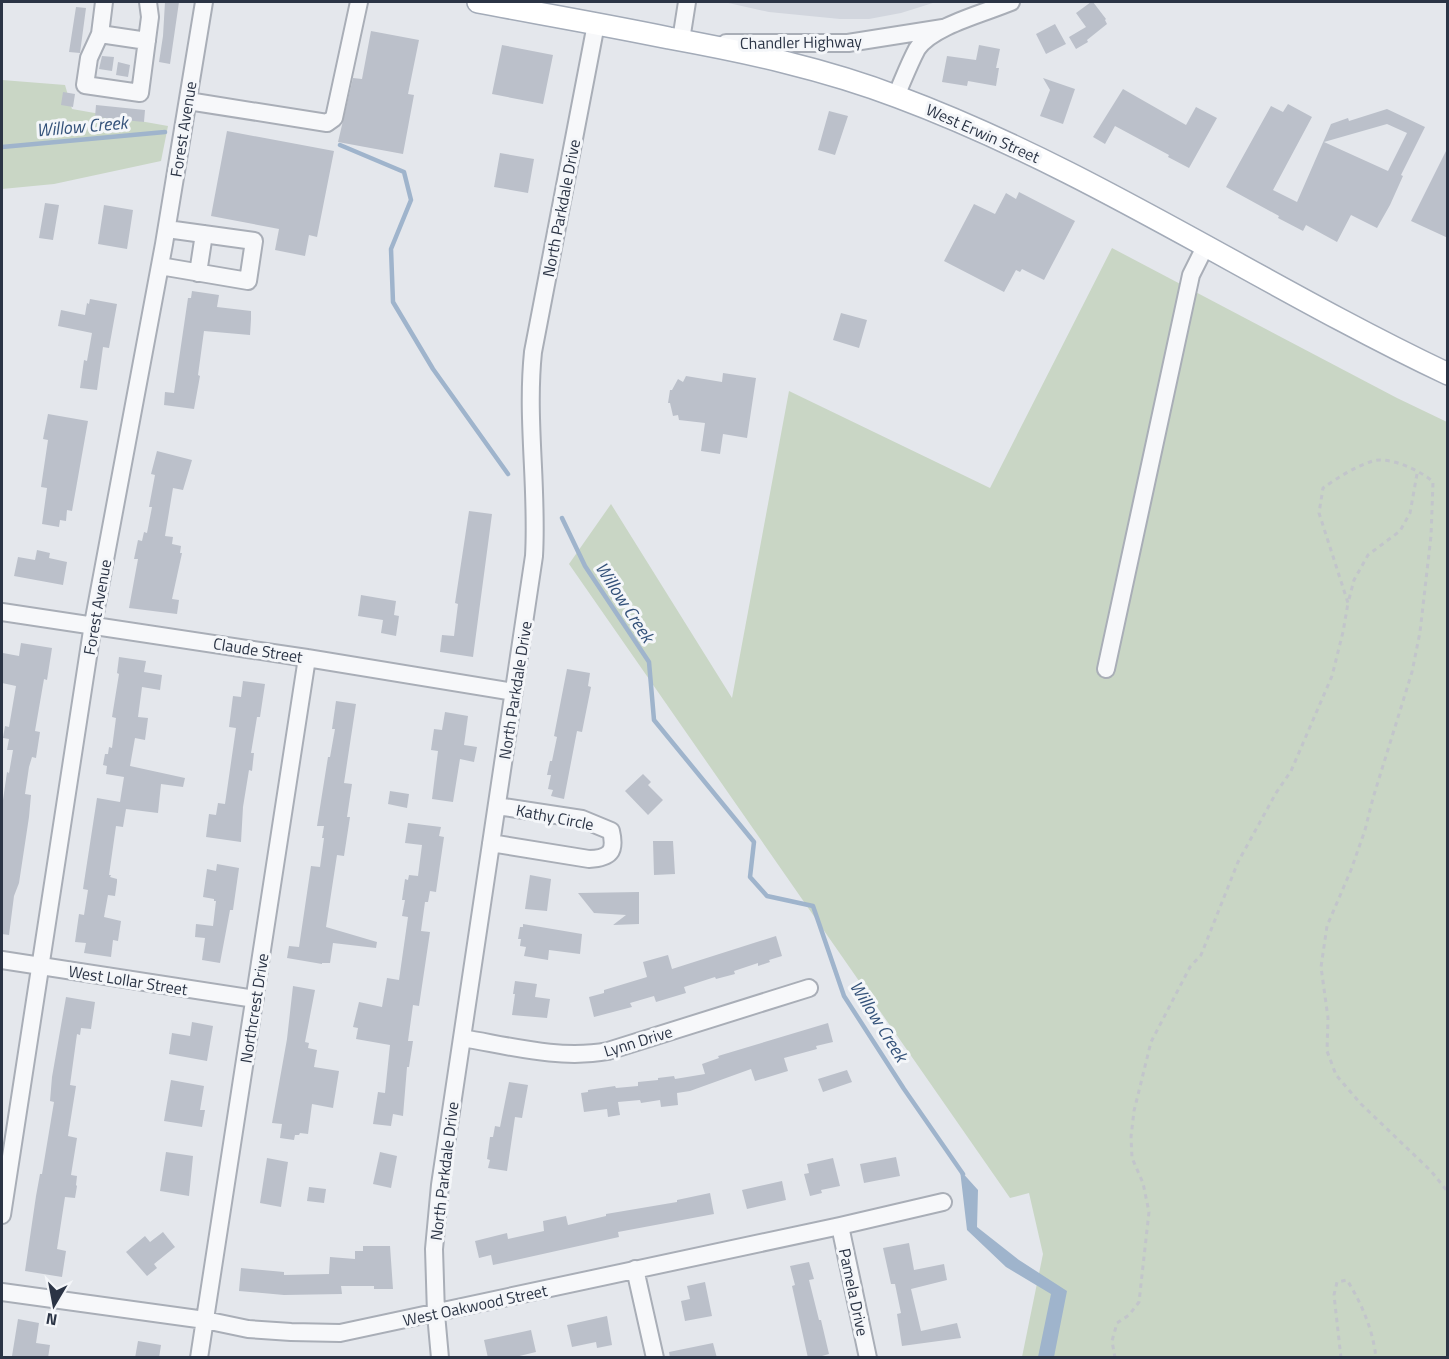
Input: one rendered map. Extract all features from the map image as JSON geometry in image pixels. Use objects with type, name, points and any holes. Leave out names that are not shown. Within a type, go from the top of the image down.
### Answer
[{"type":"main road","name":"West Erwin Street","points":[[478,2],[506,4],[687,41],[826,74],[896,96],[1035,155],[1323,312],[1448,374]]},
{"type":"street","points":[[104,2],[100,34],[89,58],[86,85],[140,93],[150,16],[148,2]]},
{"type":"street","name":"Forest Avenue","points":[[2,1215],[93,624],[167,229],[204,2]]},
{"type":"street","points":[[188,101],[327,123],[334,118],[359,2]]},
{"type":"street","points":[[687,2],[687,41]]},
{"type":"street","name":"Chandler Highway","points":[[896,96],[918,48],[926,39],[943,28],[1011,2]]},
{"type":"street","name":"North Parkdale Drive","points":[[440,1358],[434,1249],[440,1185],[534,556],[536,511],[530,401],[533,352],[596,24]]},
{"type":"street","name":"Chandler Highway","points":[[687,41],[825,44],[869,41],[943,28]]},
{"type":"street","points":[[100,34],[147,41]]},
{"type":"street","points":[[160,266],[248,281],[254,241],[167,229]]},
{"type":"street","points":[[198,273],[204,234]]},
{"type":"street","points":[[1106,669],[1189,284],[1194,267],[1205,247]]},
{"type":"street","name":"Claude Street","points":[[2,612],[93,624],[514,692]]},
{"type":"street","name":"Northcrest Drive","points":[[199,1358],[307,658]]},
{"type":"street","name":"Kathy Circle","points":[[491,843],[596,859],[603,858],[612,850],[611,831],[582,819],[497,806]]},
{"type":"street","name":"West Lollar Street","points":[[2,960],[255,999]]},
{"type":"street","name":"Lynn Drive","points":[[462,1038],[584,1055],[809,988]]},
{"type":"street","name":"West Oakwood Street","points":[[2,1292],[205,1320],[248,1329],[340,1333],[436,1314],[943,1202]]},
{"type":"street","name":"Pamela Drive","points":[[840,1226],[868,1358]]},
{"type":"street","points":[[635,1269],[655,1358]]},
{"type":"path","points":[[1348,603],[1319,513],[1323,488],[1374,460],[1396,463],[1424,473],[1433,482],[1431,536],[1420,632],[1412,672],[1352,870],[1327,926],[1321,967],[1328,1018],[1327,1051],[1336,1075],[1361,1104],[1431,1171],[1448,1192]]},
{"type":"path","points":[[1115,1358],[1113,1341],[1117,1323],[1129,1315],[1139,1302],[1142,1285],[1149,1212],[1143,1183],[1132,1158],[1131,1137],[1134,1111],[1151,1042],[1190,967],[1201,955],[1238,862],[1276,793],[1291,771],[1332,676],[1354,580],[1368,555],[1400,531],[1410,513],[1417,474]]},
{"type":"path","points":[[1341,1358],[1334,1295],[1337,1282],[1347,1280],[1356,1295],[1373,1337],[1376,1358]]},
{"type":"shaded area","points":[[724,2],[936,2],[901,13],[869,19],[840,19],[769,12]]},
{"type":"green space","points":[[2,80],[65,85],[72,109],[168,126],[161,161],[54,184],[2,189]]},
{"type":"green space","points":[[1112,248],[1447,422],[1447,1357],[1022,1357],[1043,1254],[1029,1193],[1010,1198],[569,564],[611,504],[732,698],[789,391],[990,488]]},
{"type":"water","points":[[960,1170],[978,1190],[977,1227],[1019,1260],[1067,1291],[1054,1357],[1038,1357],[1051,1294],[1006,1267],[967,1230]]},
{"type":"building","points":[[165,2],[179,2],[170,64],[159,62]]},
{"type":"building","points":[[1091,2],[1106,19],[1107,24],[1087,40],[1088,42],[1076,49],[1069,37],[1086,27],[1076,13]]},
{"type":"building","points":[[76,7],[86,8],[80,53],[69,52]]},
{"type":"building","points":[[1055,24],[1066,44],[1046,54],[1036,34]]},
{"type":"building","points":[[371,31],[419,40],[408,94],[414,95],[403,154],[338,142],[353,78],[362,79]]},
{"type":"building","points":[[502,45],[553,55],[543,104],[492,94]]},
{"type":"building","points":[[979,45],[1000,49],[996,68],[999,68],[996,86],[968,81],[967,86],[942,82],[947,56],[976,60]]},
{"type":"building","points":[[102,56],[114,57],[112,71],[99,69]]},
{"type":"building","points":[[118,62],[130,65],[128,77],[116,75]]},
{"type":"building","points":[[1043,78],[1075,89],[1063,124],[1040,116],[1050,90]]},
{"type":"building","points":[[1123,89],[1186,125],[1196,107],[1217,118],[1189,168],[1115,126],[1105,144],[1093,137]]},
{"type":"building","points":[[63,92],[75,94],[73,107],[61,105]]},
{"type":"building","points":[[1288,104],[1312,117],[1273,190],[1297,202],[1331,124],[1387,109],[1425,127],[1401,175],[1403,176],[1390,205],[1377,228],[1351,215],[1337,242],[1306,225],[1303,231],[1226,187],[1271,106],[1283,112]],"holes":[[[1387,124],[1407,133],[1388,171],[1324,142]]]},
{"type":"building","points":[[96,105],[145,110],[144,122],[95,117]]},
{"type":"building","points":[[829,111],[848,116],[835,155],[818,150]]},
{"type":"building","points":[[227,131],[334,151],[317,237],[309,235],[305,256],[275,250],[279,229],[211,216]]},
{"type":"building","points":[[1448,147],[1448,238],[1411,221]]},
{"type":"building","points":[[500,153],[534,159],[528,193],[494,187]]},
{"type":"building","points":[[1019,192],[1075,221],[1044,280],[1022,269],[1020,272],[1016,270],[1004,292],[944,261],[974,204],[995,214],[1006,193],[1016,199]]},
{"type":"building","points":[[45,203],[59,205],[53,240],[39,238]]},
{"type":"building","points":[[104,205],[133,210],[127,249],[98,244]]},
{"type":"building","points":[[192,291],[219,295],[217,307],[251,311],[250,335],[204,331],[194,409],[164,405],[165,392],[174,393],[188,298],[191,298]]},
{"type":"building","points":[[90,299],[117,304],[109,348],[103,347],[97,390],[80,388],[84,360],[87,361],[92,333],[58,326],[61,310],[85,315]]},
{"type":"building","points":[[841,313],[867,320],[859,348],[833,340]]},
{"type":"building","points":[[723,373],[756,378],[747,438],[723,434],[720,454],[701,451],[705,423],[679,420],[678,415],[673,416],[670,403],[668,403],[670,390],[678,379],[683,382],[686,376],[722,382]]},
{"type":"building","points":[[48,414],[88,421],[72,511],[67,510],[66,521],[60,520],[59,527],[42,524],[47,488],[41,487],[48,440],[43,439]]},
{"type":"building","points":[[157,451],[192,460],[183,490],[173,488],[165,536],[173,537],[172,544],[181,546],[180,553],[182,553],[172,599],[179,600],[177,614],[129,608],[138,559],[134,559],[138,540],[142,541],[144,532],[147,533],[152,507],[149,507],[155,475],[151,474]]},
{"type":"building","points":[[469,511],[492,514],[473,657],[440,652],[442,635],[454,636],[458,604],[455,603]]},
{"type":"building","points":[[37,550],[50,553],[49,558],[67,562],[63,585],[14,576],[18,557],[35,560]]},
{"type":"building","points":[[361,595],[396,601],[394,615],[399,616],[396,636],[381,633],[383,620],[358,616]]},
{"type":"building","points":[[21,643],[52,648],[35,731],[40,732],[36,758],[32,757],[29,767],[25,794],[31,795],[29,817],[9,935],[2,934],[2,807],[13,750],[7,750],[9,739],[3,738],[5,726],[9,727],[16,686],[2,683],[2,663],[3,653],[19,656]]},
{"type":"building","points":[[119,657],[146,661],[144,672],[162,675],[160,690],[142,687],[138,717],[148,718],[145,740],[135,738],[130,766],[185,778],[183,787],[161,784],[158,813],[126,809],[123,827],[116,826],[109,875],[117,879],[117,882],[115,896],[108,895],[104,917],[121,921],[118,941],[113,940],[111,957],[84,953],[86,943],[75,942],[79,914],[84,915],[88,890],[83,889],[97,798],[120,802],[124,777],[106,774],[107,766],[103,765],[105,754],[108,754],[109,747],[112,748],[116,718],[112,717],[119,674],[117,673]]},
{"type":"building","points":[[567,669],[590,673],[588,686],[591,687],[582,732],[577,731],[564,799],[551,796],[553,790],[548,789],[551,775],[547,775],[557,737],[554,736]]},
{"type":"building","points":[[243,681],[265,684],[251,753],[254,753],[252,771],[249,770],[243,807],[241,842],[206,837],[209,814],[216,815],[218,803],[225,804],[236,728],[229,727],[233,696],[241,697]]},
{"type":"building","points":[[336,701],[356,704],[344,783],[352,784],[347,817],[350,817],[344,856],[337,855],[326,927],[377,942],[376,948],[333,943],[330,963],[322,964],[287,958],[289,946],[299,947],[311,866],[320,867],[324,826],[317,826],[335,729],[332,729]]},
{"type":"building","points":[[445,712],[468,716],[464,745],[477,747],[474,762],[460,759],[453,802],[432,799],[438,751],[431,750],[434,729],[442,730]]},
{"type":"building","points":[[643,774],[651,782],[648,785],[663,800],[648,815],[625,791]]},
{"type":"building","points":[[390,791],[409,794],[407,808],[388,804]]},
{"type":"building","points":[[408,823],[441,827],[439,836],[444,837],[436,892],[430,891],[428,902],[425,902],[421,931],[430,932],[419,1006],[413,1005],[408,1041],[413,1041],[409,1067],[407,1067],[403,1116],[393,1114],[391,1126],[373,1124],[378,1092],[385,1093],[390,1045],[356,1039],[358,1028],[353,1027],[359,1002],[382,1007],[387,978],[399,980],[408,917],[402,916],[405,879],[408,880],[409,875],[418,876],[422,845],[405,843]]},
{"type":"building","points":[[653,841],[673,841],[675,874],[654,875]]},
{"type":"building","points":[[217,864],[239,868],[233,910],[230,910],[220,963],[202,960],[205,938],[195,937],[196,924],[213,926],[216,901],[203,897],[207,869],[216,871]]},
{"type":"building","points":[[530,875],[551,879],[547,911],[525,909]]},
{"type":"building","points":[[639,892],[639,924],[613,925],[626,915],[594,913],[578,893]]},
{"type":"building","points":[[523,924],[582,934],[580,954],[549,950],[548,960],[524,956],[526,947],[520,946],[521,939],[518,939],[520,927],[523,927]]},
{"type":"building","points":[[776,936],[782,956],[769,960],[770,962],[758,966],[758,963],[734,971],[735,974],[716,979],[715,977],[684,987],[686,993],[656,1002],[654,996],[630,1003],[632,1007],[594,1017],[589,997],[647,977],[643,962],[668,955],[672,969]]},
{"type":"building","points":[[515,981],[537,984],[535,997],[550,999],[547,1018],[512,1015]]},
{"type":"building","points":[[293,986],[315,990],[305,1042],[309,1043],[308,1048],[317,1050],[314,1067],[339,1071],[333,1108],[312,1104],[308,1134],[295,1135],[294,1140],[280,1138],[282,1124],[272,1123],[287,1039]]},
{"type":"building","points":[[66,997],[95,1002],[91,1029],[81,1028],[80,1035],[77,1034],[70,1085],[76,1086],[68,1136],[77,1138],[71,1175],[77,1176],[77,1186],[75,1198],[65,1197],[57,1249],[66,1251],[62,1277],[25,1271],[36,1196],[54,1102],[50,1101],[52,1077]]},
{"type":"building","points":[[192,1022],[213,1026],[207,1061],[169,1054],[172,1033],[190,1036]]},
{"type":"building","points":[[828,1023],[833,1042],[784,1058],[788,1071],[755,1081],[751,1069],[690,1091],[677,1093],[678,1105],[661,1107],[660,1100],[641,1103],[640,1100],[618,1102],[620,1115],[608,1117],[607,1109],[584,1112],[581,1093],[588,1092],[588,1090],[615,1086],[616,1088],[638,1086],[638,1082],[658,1080],[658,1078],[674,1076],[675,1079],[705,1074],[702,1064],[719,1058],[718,1056]]},
{"type":"building","points":[[847,1070],[852,1082],[823,1092],[818,1079]]},
{"type":"building","points":[[171,1080],[204,1086],[200,1110],[205,1110],[202,1127],[164,1121]]},
{"type":"building","points":[[509,1082],[528,1085],[522,1118],[515,1117],[507,1171],[488,1168],[490,1160],[487,1159],[490,1137],[493,1137],[495,1126],[500,1127]]},
{"type":"building","points":[[166,1152],[193,1156],[189,1196],[160,1191]]},
{"type":"building","points":[[380,1152],[397,1156],[391,1188],[373,1184]]},
{"type":"building","points":[[896,1157],[900,1176],[864,1183],[860,1164]]},
{"type":"building","points":[[267,1158],[288,1162],[281,1207],[260,1203]]},
{"type":"building","points":[[833,1158],[840,1186],[821,1190],[822,1193],[810,1196],[804,1174],[809,1173],[807,1164]]},
{"type":"building","points":[[782,1181],[786,1200],[747,1209],[742,1190]]},
{"type":"building","points":[[309,1187],[326,1189],[324,1203],[307,1201]]},
{"type":"building","points":[[710,1193],[714,1214],[618,1232],[619,1237],[493,1265],[491,1255],[479,1258],[475,1241],[507,1233],[508,1239],[544,1231],[543,1221],[566,1216],[568,1225],[606,1216],[606,1214],[677,1202],[677,1200]]},
{"type":"building","points":[[163,1232],[175,1247],[154,1264],[157,1268],[147,1276],[126,1252],[145,1236],[150,1242]]},
{"type":"building","points":[[909,1243],[914,1270],[944,1264],[947,1280],[911,1289],[921,1331],[957,1323],[961,1338],[902,1346],[897,1314],[901,1313],[895,1284],[891,1284],[883,1248]]},
{"type":"building","points":[[363,1246],[390,1246],[393,1289],[374,1289],[374,1286],[341,1286],[342,1294],[284,1295],[239,1291],[241,1268],[284,1272],[284,1275],[329,1274],[330,1257],[355,1259],[355,1251],[363,1251]]},
{"type":"building","points":[[809,1262],[814,1279],[809,1280],[829,1354],[815,1358],[808,1358],[792,1286],[795,1285],[790,1266]]},
{"type":"building","points":[[705,1282],[712,1316],[685,1321],[681,1301],[690,1299],[687,1286]]},
{"type":"building","points":[[607,1316],[612,1345],[597,1348],[596,1342],[572,1347],[567,1325]]},
{"type":"building","points":[[18,1319],[39,1323],[36,1343],[50,1345],[48,1358],[12,1356]]},
{"type":"building","points":[[531,1330],[536,1352],[511,1358],[488,1358],[484,1340]]},
{"type":"building","points":[[138,1341],[161,1345],[159,1358],[135,1358]]},
{"type":"building","points":[[713,1343],[717,1358],[670,1358],[669,1352]]},
{"type":"waterway","name":"Willow Creek","points":[[2,147],[165,132]]},
{"type":"waterway","name":"Willow Creek","points":[[340,145],[404,172],[411,200],[391,249],[393,302],[433,369],[508,474]]},
{"type":"waterway","name":"Willow Creek","points":[[562,518],[585,566],[649,662],[654,720],[754,842],[750,877],[767,896],[813,906],[844,996],[904,1089],[963,1174]]}]
